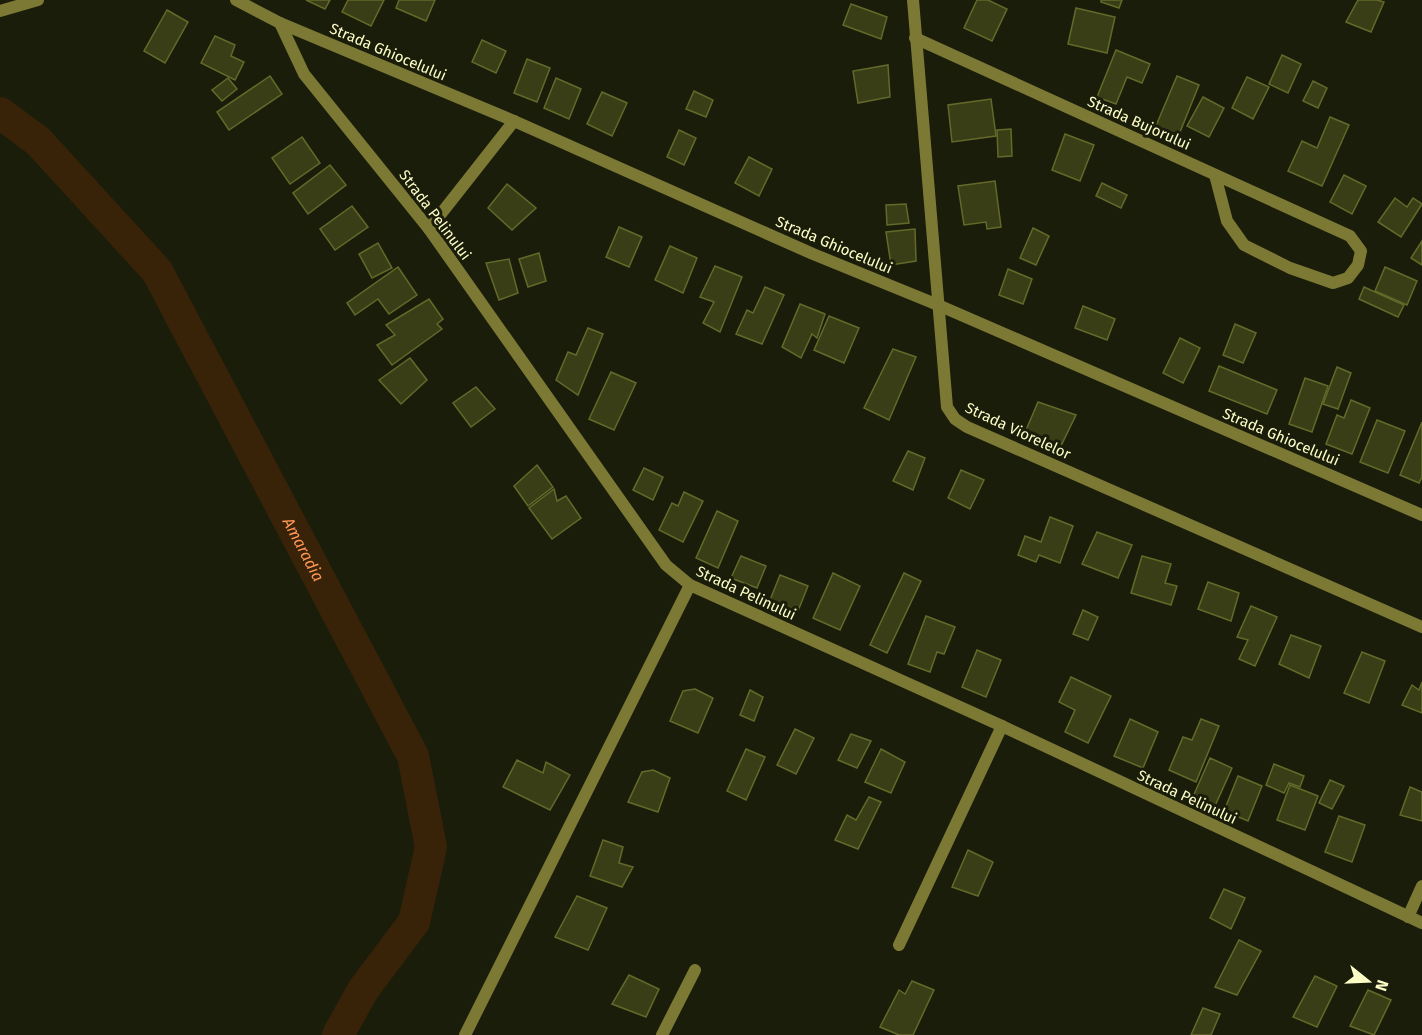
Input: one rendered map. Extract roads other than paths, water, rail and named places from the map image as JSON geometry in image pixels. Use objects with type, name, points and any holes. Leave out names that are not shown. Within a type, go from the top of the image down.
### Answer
[{"type":"street","points":[[0,11],[38,0]]},
{"type":"street","name":"Strada Ghiocelului","points":[[236,0],[280,22],[514,121],[813,254],[938,305],[1422,515]]},
{"type":"street","name":"Strada Viorelelor","points":[[913,0],[947,407],[956,419],[967,427],[1422,627]]},
{"type":"street","name":"Strada Pelinului","points":[[280,22],[304,74],[429,230],[666,565],[690,585],[1002,726],[1422,923]]},
{"type":"street","name":"Strada Bujorului","points":[[915,38],[1350,236],[1361,251],[1358,265],[1348,278],[1333,283],[1290,268],[1244,245],[1227,221],[1215,175]]},
{"type":"street","points":[[429,230],[514,121]]},
{"type":"street","points":[[465,1035],[690,585]]},
{"type":"street","points":[[899,945],[1002,726]]},
{"type":"street","points":[[1408,917],[1422,886]]},
{"type":"street","points":[[662,1035],[695,970]]},
{"type":"waterway","name":"Amaradia","points":[[0,113],[38,141],[157,271],[413,756],[431,847],[414,922],[363,990],[338,1035]]}]
